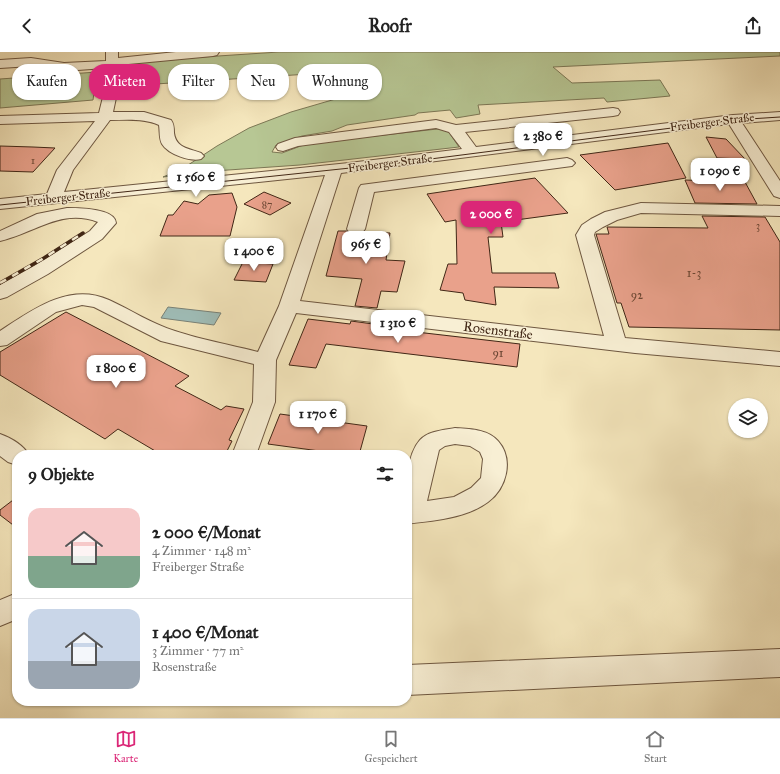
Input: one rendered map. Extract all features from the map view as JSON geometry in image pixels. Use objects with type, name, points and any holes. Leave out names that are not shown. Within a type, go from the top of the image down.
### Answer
[{"type":"street","points":[[0,54],[34,52]]},
{"type":"street","points":[[0,64],[31,62],[64,67],[110,57],[213,52]]},
{"type":"street","points":[[54,199],[65,170],[95,132],[104,117],[110,100],[110,57]]},
{"type":"street","points":[[455,129],[613,112]]},
{"type":"street","points":[[0,120],[148,116],[158,118],[166,123],[168,142],[174,148],[196,156]]},
{"type":"street","name":"Freiberger Straße","points":[[0,204],[334,173],[472,152],[733,119],[780,116]]},
{"type":"street","points":[[733,119],[780,193]]},
{"type":"street","points":[[283,147],[295,142],[436,124],[447,125],[455,129],[472,152]]},
{"type":"street","points":[[406,161],[421,184]]},
{"type":"street","points":[[356,229],[367,188],[421,184],[567,164]]},
{"type":"street","points":[[207,194],[215,190],[334,173],[289,306],[265,360],[264,402],[246,450]]},
{"type":"street","points":[[616,343],[585,235],[588,229],[611,216],[640,208],[780,211]]},
{"type":"street","points":[[0,236],[8,234],[47,216],[64,213],[98,215],[107,219],[107,223],[96,235],[0,293]]},
{"type":"street","points":[[0,340],[49,308],[66,302],[82,299],[100,303],[168,336],[265,360]]},
{"type":"street","name":"Rosenstraße","points":[[289,306],[616,343],[780,359]]},
{"type":"street","points":[[0,444],[12,452]]},
{"type":"street","points":[[0,613],[12,608]]},
{"type":"street","points":[[412,680],[780,663]]},
{"type":"green space","points":[[279,52],[780,52],[780,56],[553,67],[572,83],[660,80],[670,96],[607,102],[604,98],[478,105],[480,114],[456,118],[450,110],[418,113],[415,115],[347,125],[332,131],[302,136],[276,145],[272,152],[282,153],[314,141],[340,140],[446,128],[459,147],[300,165],[214,171],[208,175],[182,178],[180,175],[163,177],[182,169],[217,146],[249,128],[291,112],[332,100],[382,100],[382,64],[297,64],[297,75],[289,75],[289,64],[237,64],[237,79],[229,79],[229,64],[168,64],[168,83],[160,84],[160,64],[127,64],[127,62]]},
{"type":"green space","points":[[81,73],[89,73],[89,100],[93,100],[0,108],[0,79],[12,78],[12,100],[81,100]]},
{"type":"water","points":[[168,307],[221,313],[214,325],[161,318]]},
{"type":"building","points":[[706,137],[726,139],[745,159],[717,158]]},
{"type":"building","points":[[668,143],[686,178],[615,190],[580,155]]},
{"type":"building","points":[[0,146],[55,148],[33,172],[0,171]]},
{"type":"building","points":[[535,178],[568,213],[501,222],[503,237],[488,237],[492,273],[555,273],[559,288],[494,287],[496,305],[465,300],[463,293],[440,290],[448,264],[457,264],[456,220],[445,222],[427,194]]},
{"type":"building","points":[[685,180],[745,182],[757,204],[695,203]]},
{"type":"building","points":[[264,192],[291,203],[270,215],[244,204]]},
{"type":"building","points":[[232,193],[237,207],[230,236],[160,236],[168,215],[173,215],[184,201],[198,204],[209,195]]},
{"type":"building","points":[[702,216],[765,217],[780,242],[780,330],[629,327],[621,303],[617,303],[596,234],[609,234],[607,227],[708,228]]},
{"type":"building","points":[[338,231],[347,231],[350,234],[356,235],[365,232],[390,233],[386,260],[405,261],[397,292],[381,291],[377,308],[355,306],[362,279],[326,276]]},
{"type":"building","points":[[243,262],[273,264],[266,282],[234,280]]},
{"type":"building","points":[[66,312],[189,376],[175,386],[221,410],[226,406],[244,409],[229,440],[232,441],[228,450],[154,450],[118,429],[105,439],[0,375],[0,352]]},
{"type":"building","points":[[308,319],[350,324],[351,321],[373,324],[373,327],[520,344],[517,367],[326,344],[316,368],[289,365]]},
{"type":"building","points":[[280,414],[367,426],[360,450],[312,450],[268,444]]},
{"type":"building","points":[[12,501],[12,524],[0,515],[0,510]]},
{"type":"tram line","points":[[0,205],[407,162],[734,120],[780,117]]},
{"type":"railway","points":[[0,283],[44,258],[83,233]]}]
